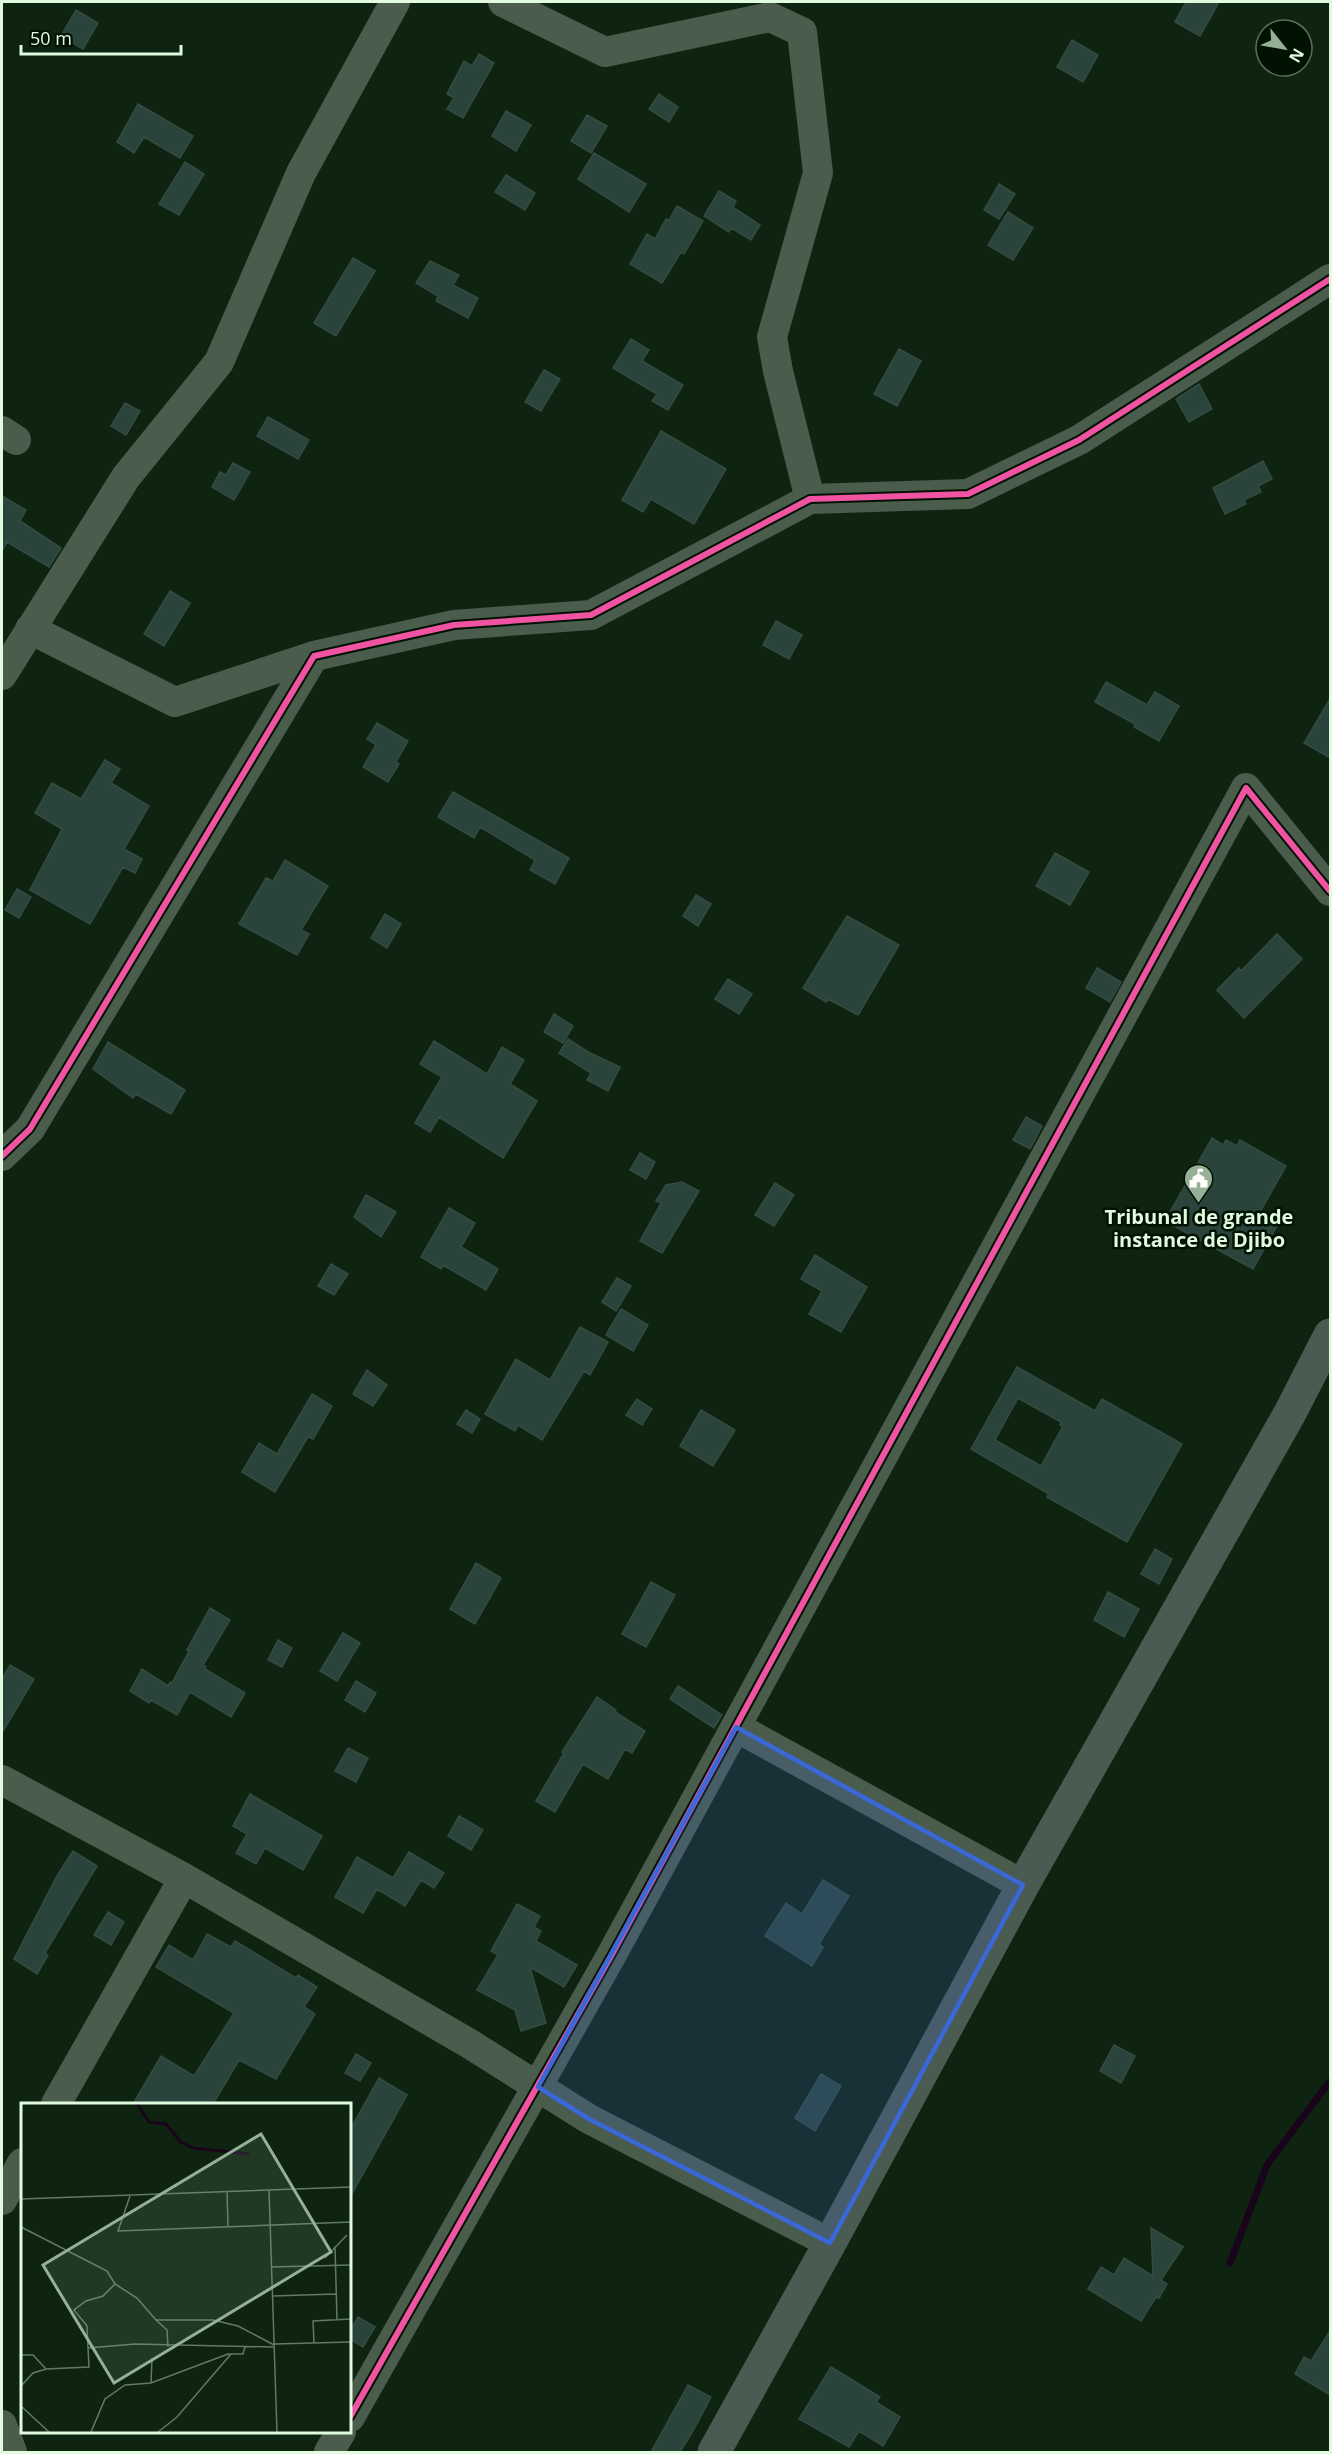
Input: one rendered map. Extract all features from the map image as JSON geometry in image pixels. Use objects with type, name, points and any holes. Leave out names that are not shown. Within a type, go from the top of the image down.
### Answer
[{"type":"main road","points":[[714,2452],[830,2243],[1023,1885],[1290,1413],[1330,1335]]},
{"type":"street","points":[[2,675],[126,477],[219,362],[301,173],[395,2]]},
{"type":"street","points":[[503,2],[605,52],[770,17],[802,32],[818,173],[772,337],[778,371],[810,499]]},
{"type":"street","points":[[30,629],[175,702],[314,656],[454,625],[591,615],[810,499],[968,494],[1079,440],[1330,279]]},
{"type":"street","points":[[2,1156],[30,1129],[314,656]]},
{"type":"street","points":[[351,2415],[538,2087],[1246,788],[1330,891]]},
{"type":"street","points":[[736,1727],[1023,1885]]},
{"type":"street","points":[[2,1780],[184,1878],[470,2044],[589,2119],[830,2243]]},
{"type":"street","points":[[57,2103],[184,1878]]},
{"type":"street","points":[[2,2200],[21,2165]]},
{"type":"street","points":[[2,2425],[12,2452]]},
{"type":"street","points":[[329,2452],[340,2433]]},
{"type":"highlighted area","points":[[736,1727],[1023,1885],[830,2243],[589,2119],[538,2087]]},
{"type":"building","points":[[1186,2],[1219,2],[1200,36],[1175,22]]},
{"type":"building","points":[[76,10],[98,23],[83,49],[61,36]]},
{"type":"building","points":[[1072,40],[1098,55],[1083,82],[1057,67]]},
{"type":"building","points":[[479,54],[494,63],[463,118],[447,109],[454,98],[447,94],[464,61],[472,66]]},
{"type":"building","points":[[659,94],[678,107],[669,122],[649,109]]},
{"type":"building","points":[[138,104],[193,136],[180,158],[144,137],[134,153],[117,142]]},
{"type":"building","points":[[506,111],[531,125],[516,151],[492,136]]},
{"type":"building","points":[[587,115],[607,126],[591,153],[571,141]]},
{"type":"building","points":[[594,153],[646,184],[629,212],[578,179]]},
{"type":"building","points":[[185,162],[204,174],[179,215],[159,204]]},
{"type":"building","points":[[506,175],[535,193],[525,210],[495,192]]},
{"type":"building","points":[[999,184],[1015,194],[999,219],[984,210]]},
{"type":"building","points":[[719,191],[736,201],[733,207],[760,225],[751,240],[731,228],[729,232],[704,216]]},
{"type":"building","points":[[677,206],[703,221],[684,254],[681,252],[662,283],[630,264],[647,234],[655,239],[666,219],[669,220]]},
{"type":"building","points":[[1008,212],[1033,228],[1013,260],[988,245]]},
{"type":"building","points":[[353,258],[375,271],[336,336],[314,323]]},
{"type":"building","points":[[430,261],[459,275],[453,285],[478,298],[468,318],[436,301],[438,296],[416,283]]},
{"type":"building","points":[[631,339],[649,350],[642,361],[683,385],[668,410],[652,401],[657,394],[613,368]]},
{"type":"building","points":[[899,349],[921,361],[897,406],[874,394]]},
{"type":"building","points":[[544,370],[560,379],[541,411],[525,402]]},
{"type":"building","points":[[1199,384],[1212,409],[1189,422],[1176,399]]},
{"type":"building","points":[[125,403],[140,411],[126,435],[111,426]]},
{"type":"building","points":[[268,417],[309,440],[298,459],[257,436]]},
{"type":"building","points":[[661,431],[726,469],[694,524],[651,499],[643,512],[622,500]]},
{"type":"building","points":[[1263,461],[1272,479],[1258,486],[1261,492],[1244,500],[1246,504],[1225,514],[1213,488]]},
{"type":"building","points":[[233,463],[250,472],[234,500],[212,487],[220,472],[226,475]]},
{"type":"building","points":[[2,496],[26,510],[20,521],[61,548],[49,567],[7,542],[2,551]]},
{"type":"building","points":[[170,591],[190,603],[164,646],[144,634]]},
{"type":"building","points":[[776,621],[802,635],[789,659],[763,645]]},
{"type":"building","points":[[1106,682],[1147,705],[1155,692],[1179,706],[1159,741],[1134,727],[1135,724],[1095,702]]},
{"type":"building","points":[[1330,699],[1330,758],[1304,743]]},
{"type":"building","points":[[377,723],[408,741],[396,762],[399,764],[388,782],[363,767],[376,745],[367,739]]},
{"type":"building","points":[[105,760],[120,769],[111,783],[149,806],[124,849],[142,859],[135,873],[123,867],[90,924],[30,890],[62,829],[35,813],[52,783],[81,799]]},
{"type":"building","points":[[453,792],[569,858],[555,884],[530,870],[535,860],[480,827],[474,838],[438,817]]},
{"type":"building","points":[[1055,853],[1089,872],[1070,905],[1036,886]]},
{"type":"building","points":[[285,860],[328,886],[301,930],[309,934],[297,955],[239,924],[266,878],[273,881]]},
{"type":"building","points":[[17,889],[31,897],[19,918],[5,910]]},
{"type":"building","points":[[696,895],[711,904],[698,926],[683,916]]},
{"type":"building","points":[[385,914],[401,924],[387,948],[371,938]]},
{"type":"building","points":[[847,916],[899,945],[858,1015],[828,999],[826,1002],[803,988]]},
{"type":"building","points":[[1277,934],[1302,959],[1244,1018],[1217,990],[1239,968],[1241,971]]},
{"type":"building","points":[[1097,968],[1121,982],[1110,1002],[1086,988]]},
{"type":"building","points":[[728,979],[752,994],[739,1014],[715,999]]},
{"type":"building","points":[[554,1014],[573,1026],[563,1043],[544,1032]]},
{"type":"building","points":[[568,1039],[588,1052],[620,1067],[608,1091],[587,1080],[591,1073],[559,1053]]},
{"type":"building","points":[[434,1041],[487,1074],[502,1047],[524,1060],[510,1084],[537,1101],[503,1158],[439,1117],[430,1132],[415,1123],[442,1077],[420,1064]]},
{"type":"building","points":[[108,1042],[185,1090],[171,1114],[136,1094],[133,1098],[93,1069]]},
{"type":"building","points":[[1026,1117],[1042,1126],[1030,1149],[1013,1140]]},
{"type":"building","name":"Tribunal de grande instance de Djibo","points":[[1212,1138],[1223,1145],[1226,1140],[1237,1146],[1240,1140],[1286,1166],[1260,1212],[1279,1222],[1253,1269],[1165,1221]]},
{"type":"building","points":[[640,1153],[655,1162],[646,1179],[630,1170]]},
{"type":"building","points":[[682,1182],[699,1191],[662,1253],[640,1241],[661,1203],[656,1201],[666,1185]]},
{"type":"building","points":[[775,1183],[794,1195],[774,1226],[755,1215]]},
{"type":"building","points":[[366,1195],[396,1212],[381,1237],[354,1217]]},
{"type":"building","points":[[449,1208],[475,1223],[461,1247],[498,1269],[486,1290],[443,1265],[441,1269],[421,1257]]},
{"type":"building","points":[[815,1255],[867,1287],[841,1332],[809,1314],[822,1291],[801,1279]]},
{"type":"building","points":[[331,1264],[348,1274],[334,1295],[318,1286]]},
{"type":"building","points":[[617,1278],[631,1286],[616,1311],[602,1302]]},
{"type":"building","points":[[621,1309],[648,1325],[633,1351],[606,1335]]},
{"type":"building","points":[[580,1327],[608,1342],[590,1375],[584,1371],[542,1440],[518,1425],[515,1431],[485,1414],[516,1359],[550,1380]]},
{"type":"building","points":[[1017,1367],[1095,1411],[1102,1399],[1182,1444],[1127,1542],[1047,1497],[1049,1494],[971,1449]],"holes":[[[1018,1398],[1061,1422],[1060,1425],[1063,1426],[1041,1466],[995,1440]]]},
{"type":"building","points":[[367,1370],[387,1385],[373,1406],[353,1394]]},
{"type":"building","points":[[312,1394],[332,1406],[313,1439],[308,1437],[275,1492],[242,1472],[259,1443],[277,1454]]},
{"type":"building","points":[[637,1399],[652,1409],[642,1425],[626,1415]]},
{"type":"building","points":[[466,1410],[480,1419],[472,1433],[457,1424]]},
{"type":"building","points":[[701,1410],[735,1430],[713,1466],[680,1446]]},
{"type":"building","points":[[1155,1549],[1172,1559],[1159,1584],[1141,1574]]},
{"type":"building","points":[[476,1563],[501,1578],[475,1624],[450,1609]]},
{"type":"building","points":[[651,1582],[675,1595],[646,1647],[622,1634]]},
{"type":"building","points":[[1108,1592],[1139,1609],[1124,1637],[1094,1620]]},
{"type":"building","points":[[210,1608],[230,1620],[203,1665],[205,1669],[245,1693],[231,1717],[190,1692],[177,1715],[151,1700],[149,1703],[130,1691],[142,1669],[168,1686],[170,1682],[172,1683]]},
{"type":"building","points":[[343,1633],[360,1643],[337,1681],[320,1671]]},
{"type":"building","points":[[278,1640],[292,1648],[282,1667],[268,1660]]},
{"type":"building","points":[[10,1665],[34,1679],[2,1733],[2,1679]]},
{"type":"building","points":[[356,1681],[376,1693],[365,1712],[345,1700]]},
{"type":"building","points":[[678,1686],[722,1715],[714,1728],[670,1699]]},
{"type":"building","points":[[597,1697],[616,1710],[615,1712],[645,1731],[632,1753],[625,1749],[608,1779],[583,1764],[555,1812],[536,1801],[564,1753],[562,1752]]},
{"type":"building","points":[[348,1748],[368,1758],[356,1782],[335,1771]]},
{"type":"building","points":[[250,1794],[322,1836],[303,1870],[265,1848],[256,1864],[236,1853],[247,1834],[233,1826]]},
{"type":"building","points":[[459,1816],[483,1830],[471,1850],[448,1836]]},
{"type":"building","points":[[73,1851],[97,1866],[45,1953],[48,1955],[37,1974],[14,1959],[57,1876]]},
{"type":"building","points":[[409,1852],[444,1873],[434,1888],[421,1880],[405,1906],[377,1889],[363,1913],[335,1897],[357,1857],[393,1878]]},
{"type":"building","points":[[823,1880],[849,1896],[819,1944],[823,1947],[812,1966],[765,1936],[786,1903],[802,1914]]},
{"type":"building","points":[[517,1904],[540,1916],[534,1927],[541,1931],[536,1941],[577,1965],[564,1987],[530,1967],[546,2023],[521,2031],[515,2010],[477,1990],[498,1955],[491,1951]]},
{"type":"building","points":[[108,1912],[124,1922],[111,1945],[94,1935]]},
{"type":"building","points":[[207,1934],[231,1947],[235,1941],[296,1978],[298,1975],[317,1987],[304,2007],[315,2014],[276,2079],[239,2060],[214,2103],[134,2103],[161,2056],[194,2076],[234,2013],[156,1967],[169,1945],[193,1960]]},
{"type":"building","points":[[1114,2045],[1135,2056],[1121,2083],[1100,2071]]},
{"type":"building","points":[[356,2054],[371,2063],[360,2081],[345,2073]]},
{"type":"building","points":[[821,2074],[841,2086],[815,2131],[795,2118]]},
{"type":"building","points":[[379,2078],[407,2095],[351,2195],[351,2128]]},
{"type":"building","points":[[1151,2228],[1183,2247],[1161,2280],[1167,2284],[1141,2321],[1088,2289],[1101,2267],[1114,2275],[1124,2258],[1153,2276]]},
{"type":"building","points":[[358,2317],[375,2327],[363,2347],[351,2340],[351,2329]]},
{"type":"building","points":[[1330,2331],[1330,2395],[1295,2374],[1304,2357],[1311,2361]]},
{"type":"building","points":[[831,2367],[880,2397],[876,2402],[900,2417],[883,2446],[859,2431],[849,2447],[799,2419]]},
{"type":"building","points":[[688,2385],[711,2397],[693,2431],[680,2452],[651,2452]]},
{"type":"waterway","points":[[1230,2263],[1267,2165],[1330,2081]]},
{"type":"cycle path","points":[[2,1156],[30,1129],[314,656],[454,625],[591,615],[810,499],[968,494],[1079,440],[1330,279]]},
{"type":"cycle path","points":[[351,2415],[611,1956],[1246,788],[1330,891]]},
{"type":"place","name":"Tribunal de grande instance de Djibo","points":[[1199,1204]]}]
